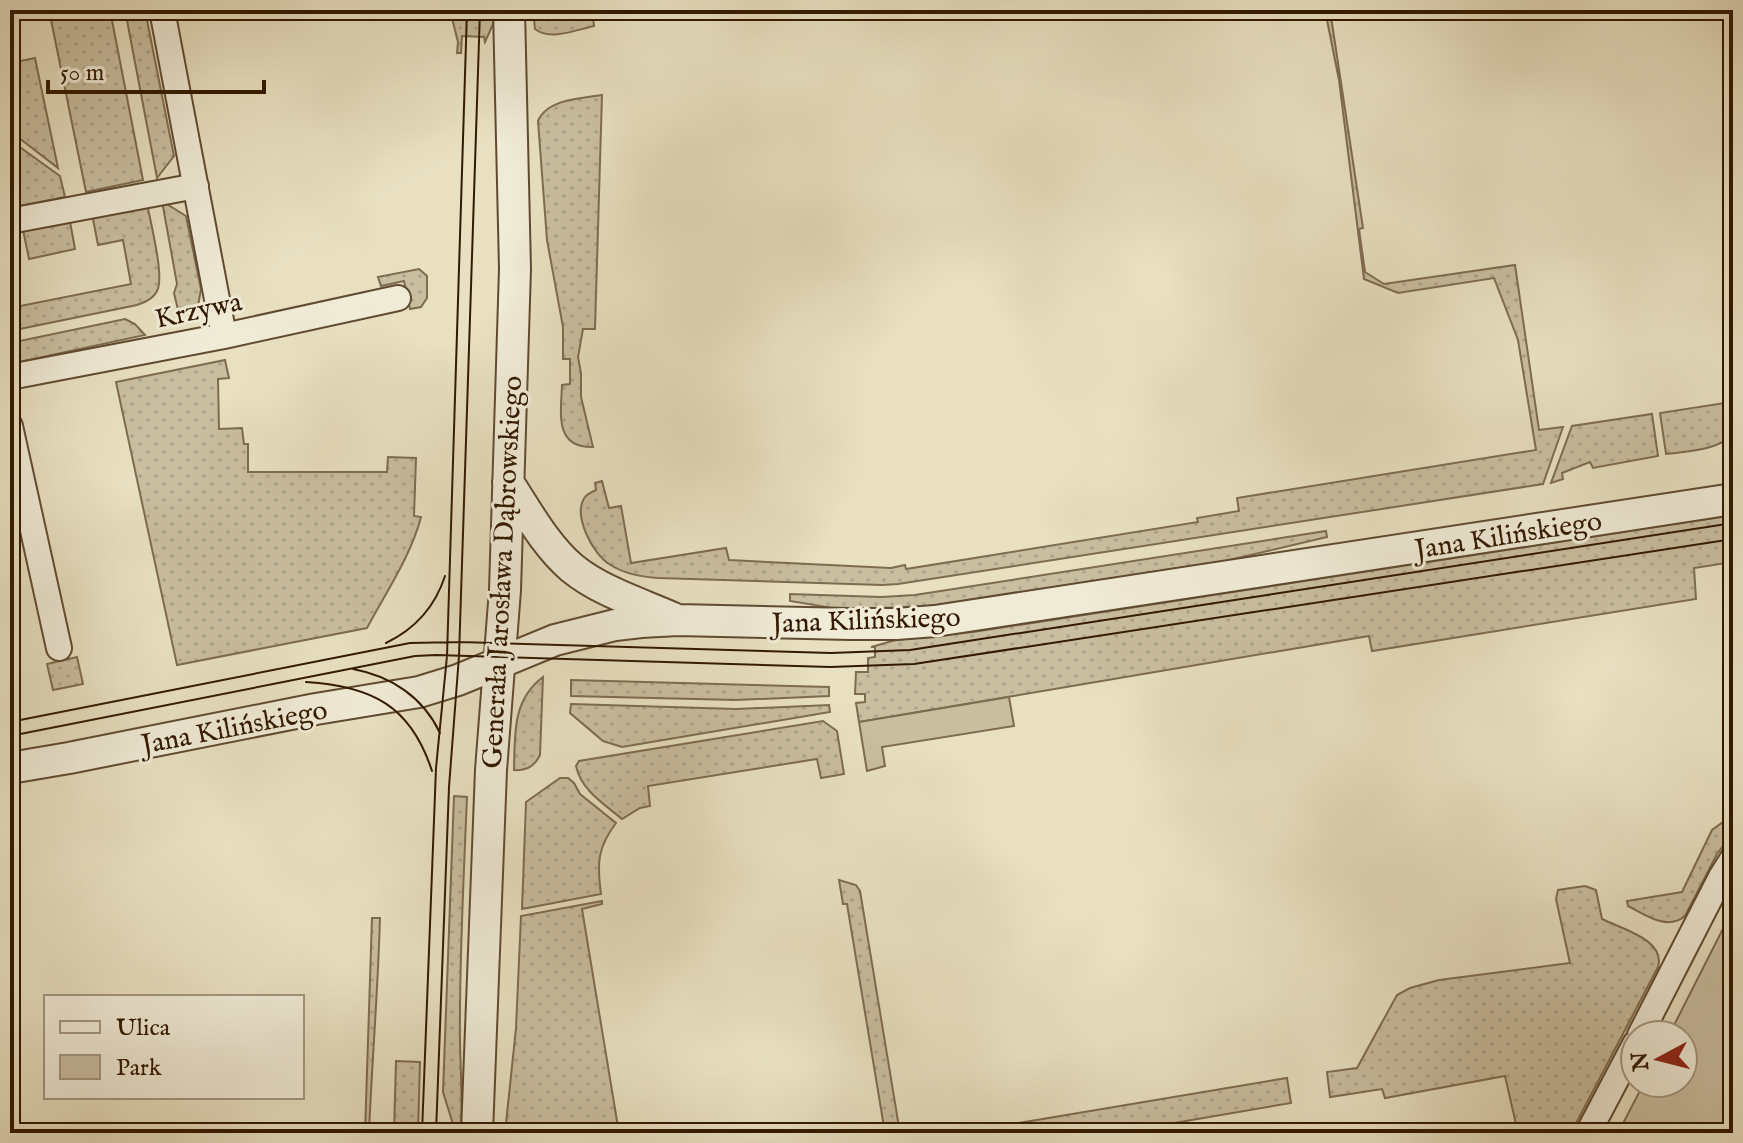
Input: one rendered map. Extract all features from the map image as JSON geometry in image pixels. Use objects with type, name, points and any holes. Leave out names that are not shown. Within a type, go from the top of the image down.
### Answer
[{"type":"street","points":[[162,10],[224,336]]},
{"type":"street","name":"Generała Jarosława Dąbrowskiego","points":[[477,1133],[491,770],[505,590],[516,229],[509,10]]},
{"type":"street","points":[[10,221],[196,186]]},
{"type":"street","name":"Krzywa","points":[[10,377],[224,336],[398,298]]},
{"type":"street","points":[[10,426],[59,648]]},
{"type":"street","points":[[508,482],[549,543],[571,567],[605,589],[678,620]]},
{"type":"street","name":"Jana Kilińskiego","points":[[10,768],[410,694],[444,685],[555,640],[641,622],[896,624],[935,621],[1733,499]]},
{"type":"street","points":[[1648,1019],[1733,858]]},
{"type":"street","points":[[1588,1133],[1619,1074]]},
{"type":"green space","points":[[49,10],[110,10],[143,180],[86,192]]},
{"type":"green space","points":[[125,10],[145,10],[174,156],[157,178]]},
{"type":"green space","points":[[450,10],[493,10],[494,22],[485,42],[484,37],[462,36],[461,53],[457,53],[458,42]]},
{"type":"green space","points":[[533,10],[592,10],[594,26],[563,34],[548,34],[535,29]]},
{"type":"green space","points":[[1325,10],[1330,10],[1363,228],[1359,229],[1365,272],[1384,284],[1515,265],[1539,430],[1563,427],[1543,484],[898,584],[652,578],[621,570],[597,552],[586,534],[581,514],[586,496],[596,490],[595,483],[602,481],[609,508],[621,506],[631,563],[726,548],[729,560],[891,568],[905,565],[906,569],[1198,522],[1197,518],[1239,511],[1237,498],[1536,450],[1518,340],[1494,278],[1398,293],[1364,279],[1339,80]]},
{"type":"green space","points":[[35,58],[58,168],[10,131],[10,63]]},
{"type":"green space","points":[[602,95],[595,329],[583,329],[578,357],[581,397],[593,447],[572,442],[562,427],[562,385],[570,384],[570,359],[563,359],[563,327],[547,240],[538,121],[557,104]]},
{"type":"green space","points":[[10,140],[60,176],[65,197],[15,207],[10,188]]},
{"type":"green space","points":[[162,201],[186,216],[201,289],[198,306],[178,310],[174,293],[177,284]]},
{"type":"green space","points":[[147,203],[159,274],[159,284],[153,296],[137,305],[10,331],[10,308],[131,284],[123,240],[98,245],[92,214]]},
{"type":"green space","points":[[69,216],[75,249],[29,259],[22,225]]},
{"type":"green space","points":[[419,269],[427,276],[427,298],[421,307],[410,309],[404,281],[381,286],[378,277]]},
{"type":"green space","points":[[125,319],[145,335],[10,364],[10,343]]},
{"type":"green space","points":[[225,360],[229,378],[218,379],[219,429],[242,428],[244,444],[248,444],[248,472],[387,472],[388,457],[416,458],[414,516],[421,517],[405,560],[367,628],[177,665],[116,382]]},
{"type":"green space","points":[[1728,374],[1733,374],[1733,434],[1711,447],[1666,454],[1660,413],[1725,403],[1723,381]]},
{"type":"green space","points":[[1652,414],[1658,456],[1593,468],[1590,462],[1562,473],[1563,479],[1551,483],[1572,426]]},
{"type":"green space","points":[[1733,515],[1733,562],[1694,568],[1696,599],[1372,651],[1369,636],[859,722],[856,703],[865,702],[865,694],[855,694],[856,672],[868,672],[868,658],[875,657],[875,647],[871,647],[896,640],[973,632]]},
{"type":"green space","points":[[1326,531],[1327,537],[1225,561],[933,606],[854,609],[790,601],[790,594],[915,595]]},
{"type":"green space","points":[[77,657],[83,684],[53,690],[47,664]]},
{"type":"green space","points":[[543,677],[540,755],[530,767],[514,770],[515,731],[520,707],[533,686]]},
{"type":"green space","points":[[571,680],[829,687],[829,696],[736,700],[571,696]]},
{"type":"green space","points":[[1009,697],[1014,726],[882,747],[885,766],[867,771],[859,722]]},
{"type":"green space","points":[[571,704],[736,709],[829,705],[830,712],[622,747],[603,741],[570,713]]},
{"type":"green space","points":[[823,721],[837,731],[844,774],[821,778],[817,759],[648,786],[650,806],[622,819],[588,789],[576,766],[579,761]]},
{"type":"green space","points":[[560,778],[568,778],[580,794],[616,823],[605,840],[600,857],[601,894],[522,909],[526,802]]},
{"type":"green space","points":[[454,796],[467,797],[460,991],[461,1123],[458,1127],[453,1124],[443,1092]]},
{"type":"green space","points":[[1733,815],[1733,833],[1717,854],[1685,916],[1664,922],[1628,906],[1627,901],[1682,892],[1712,830]]},
{"type":"green space","points":[[839,880],[856,885],[860,891],[900,1133],[885,1133],[847,904],[843,904]]},
{"type":"green space","points":[[1585,886],[1596,890],[1602,919],[1649,943],[1659,958],[1658,967],[1631,1019],[1619,1019],[1619,1041],[1571,1133],[1518,1133],[1505,1076],[1385,1098],[1382,1089],[1330,1097],[1327,1072],[1357,1068],[1397,995],[1439,980],[1570,963],[1556,899],[1558,890]]},
{"type":"green space","points":[[602,901],[602,904],[582,909],[619,1133],[505,1133],[516,1028],[521,916]]},
{"type":"green space","points":[[1733,909],[1733,1133],[1618,1133],[1636,1099],[1699,1099],[1699,1019],[1677,1019]]},
{"type":"green space","points":[[372,918],[380,918],[369,1133],[365,1133]]},
{"type":"green space","points":[[396,1061],[420,1062],[418,1133],[394,1133]]},
{"type":"green space","points":[[1287,1078],[1291,1103],[1116,1133],[1014,1133],[1019,1123]]},
{"type":"tram line","points":[[422,1133],[436,768],[447,656],[467,10]]},
{"type":"tram line","points":[[436,1133],[449,787],[459,656],[480,10]]},
{"type":"tram line","points":[[10,722],[410,643],[831,653],[910,650],[1733,523]]},
{"type":"tram line","points":[[10,736],[415,656],[830,667],[914,664],[1733,539]]},
{"type":"tram line","points":[[386,643],[423,616],[436,598],[445,576]]},
{"type":"tram line","points":[[353,669],[380,677],[404,690],[425,709],[440,733]]},
{"type":"tram line","points":[[306,682],[351,688],[386,704],[413,730],[432,771]]}]
